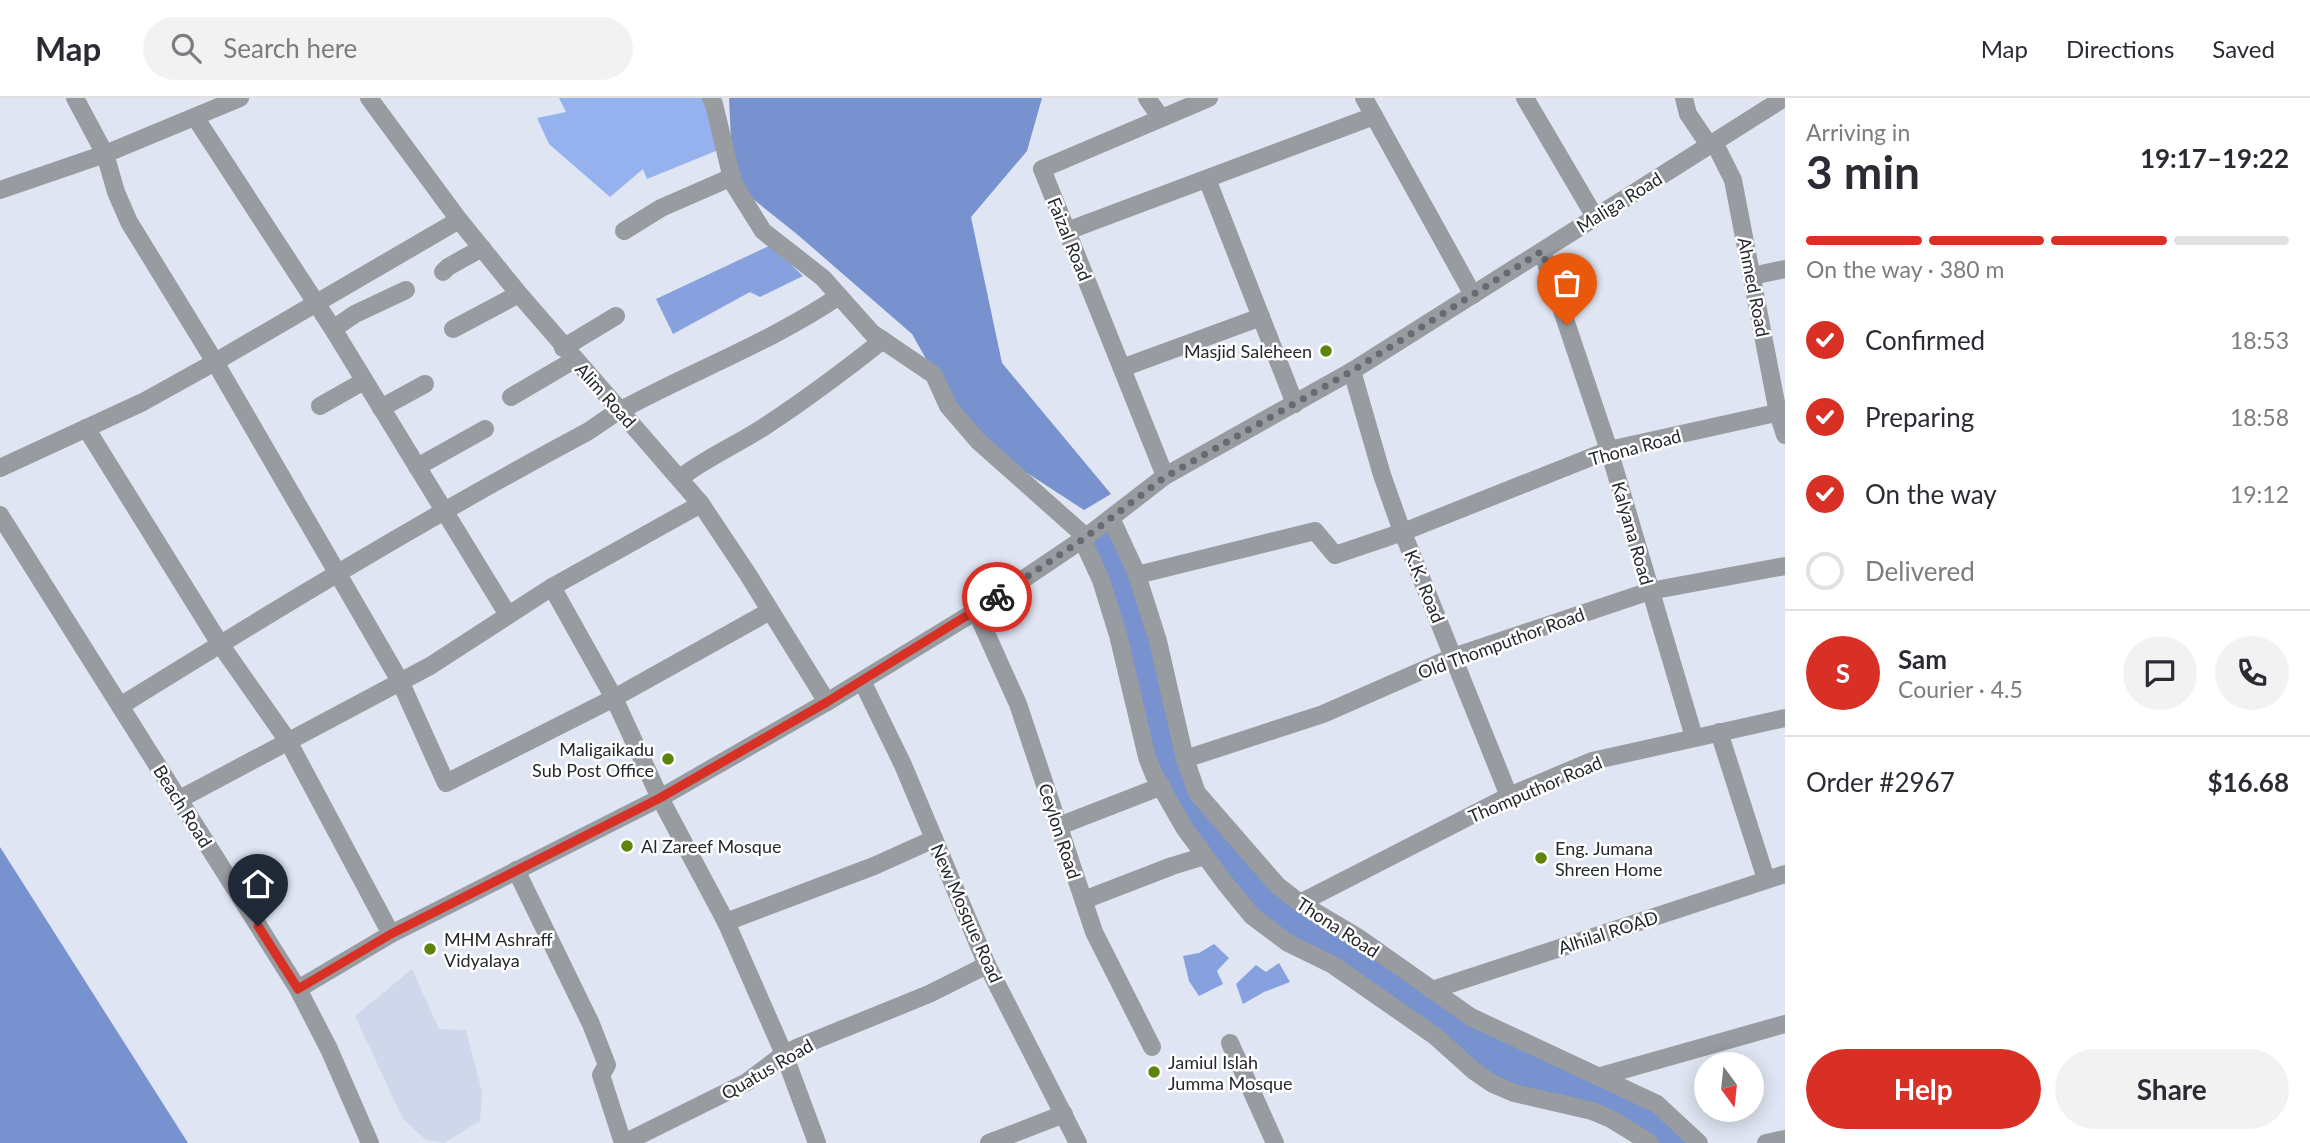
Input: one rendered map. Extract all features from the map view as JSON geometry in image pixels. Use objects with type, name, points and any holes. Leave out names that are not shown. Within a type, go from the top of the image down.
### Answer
[{"type":"street","points":[[75,98],[105,154],[116,192],[129,222],[215,362],[400,681],[446,783],[614,698],[770,611]]},
{"type":"street","points":[[0,190],[105,154],[240,98]]},
{"type":"street","name":"Alim Road","points":[[369,98],[459,220],[568,354],[701,504],[827,702]]},
{"type":"street","points":[[711,98],[715,104],[733,183],[763,231],[823,278],[872,332],[934,375],[948,406],[978,441],[1084,538],[1101,580],[1129,675],[1147,757],[1154,775],[1185,829],[1252,916],[1288,943],[1333,965],[1435,1036],[1493,1084],[1514,1093],[1592,1111],[1611,1119],[1650,1143]]},
{"type":"street","points":[[1147,98],[1161,118]]},
{"type":"street","name":"Faizal Road","points":[[1165,477],[1042,169],[1209,98]]},
{"type":"street","points":[[1364,98],[1473,295]]},
{"type":"street","points":[[1525,98],[1595,217]]},
{"type":"street","name":"Ahmed Road","points":[[1684,98],[1688,114],[1711,144],[1733,180],[1785,435]]},
{"type":"street","name":"Maliga Road","points":[[298,989],[391,934],[660,798],[827,702],[975,611],[1084,538],[1165,477],[1352,371],[1784,98]]},
{"type":"street","points":[[1067,231],[1374,116]]},
{"type":"street","points":[[195,117],[382,408],[508,615]]},
{"type":"street","points":[[624,231],[660,208],[732,177]]},
{"type":"street","points":[[1207,179],[1295,404]]},
{"type":"street","points":[[0,468],[143,402],[459,220]]},
{"type":"street","points":[[443,272],[482,248]]},
{"type":"street","name":"Kalyana Road","points":[[1542,251],[1609,450],[1694,737]]},
{"type":"street","points":[[1752,276],[1785,269]]},
{"type":"street","points":[[332,329],[355,314],[405,290]]},
{"type":"street","points":[[453,329],[519,294]]},
{"type":"street","points":[[120,706],[338,574],[530,462],[591,430],[620,410],[781,331],[839,296]]},
{"type":"street","points":[[511,397],[616,316]]},
{"type":"street","points":[[1122,368],[1261,317]]},
{"type":"street","points":[[680,478],[815,393],[883,340]]},
{"type":"street","name":"K.K. Road","points":[[1352,371],[1382,475],[1403,532],[1509,796]]},
{"type":"street","points":[[320,407],[364,382]]},
{"type":"street","points":[[382,408],[425,384]]},
{"type":"street","name":"Thona Road","points":[[1137,575],[1315,531],[1335,555],[1403,532],[1609,450],[1782,412]]},
{"type":"street","points":[[86,428],[220,644],[288,741],[391,934]]},
{"type":"street","points":[[416,467],[485,429]]},
{"type":"street","points":[[178,800],[430,666],[552,587],[701,504]]},
{"type":"street","name":"Beach Road","points":[[0,514],[298,989],[329,1049],[370,1143]]},
{"type":"street","name":"Thona Road","points":[[1111,518],[1137,575],[1158,641],[1185,759],[1199,796],[1277,885],[1300,903],[1361,939],[1471,1017],[1657,1104],[1699,1143]]},
{"type":"street","name":"Old Thomputhor Road","points":[[1185,759],[1323,714],[1453,657],[1650,591],[1785,566]]},
{"type":"street","points":[[552,587],[614,698],[660,798],[726,922],[784,1054],[817,1143]]},
{"type":"street","name":"Ceylon Road","points":[[975,611],[1018,704],[1094,932],[1152,1047]]},
{"type":"street","name":"New Mosque Road","points":[[862,681],[903,765],[987,965],[1077,1143]]},
{"type":"street","name":"Thomputhor Road","points":[[1300,903],[1509,796],[1592,761],[1785,718]]},
{"type":"street","points":[[1719,732],[1766,879]]},
{"type":"street","points":[[1059,826],[1162,786]]},
{"type":"street","points":[[726,922],[874,866],[934,839]]},
{"type":"street","points":[[1084,900],[1205,856]]},
{"type":"street","points":[[516,870],[591,1024],[607,1065],[601,1075],[624,1143]]},
{"type":"street","name":"Alhilal ROAD","points":[[1432,990],[1785,874]]},
{"type":"street","name":"Quatus Road","points":[[624,1143],[747,1082],[784,1054],[929,994],[987,965]]},
{"type":"street","points":[[1601,1076],[1785,1024]]},
{"type":"street","points":[[1230,1043],[1275,1143]]},
{"type":"street","points":[[989,1143],[1064,1114]]},
{"type":"street","points":[[1766,1143],[1785,1139]]},
{"type":"shaded area","points":[[559,98],[711,98],[714,104],[716,151],[647,179],[643,169],[610,197],[549,144],[537,118],[566,112]]},
{"type":"shaded area","points":[[729,98],[1042,98],[1027,151],[971,217],[1002,363],[1111,494],[1084,510],[978,441],[946,394],[912,334],[798,235],[733,183]]},
{"type":"shaded area","points":[[771,245],[803,276],[760,297],[750,292],[673,334],[656,299]]},
{"type":"shaded area","points":[[1111,518],[1199,796],[1278,886],[1438,994],[1603,1077],[1699,1143],[1650,1143],[1597,1111],[1514,1093],[1253,915],[1164,790],[1085,540]]},
{"type":"shaded area","points":[[0,847],[188,1143],[0,1143]]},
{"type":"shaded area","points":[[1214,944],[1229,958],[1217,971],[1223,984],[1199,996],[1189,981],[1183,956],[1199,953]]},
{"type":"shaded area","points":[[1279,963],[1290,982],[1243,1004],[1236,984],[1256,965],[1266,972]]},
{"type":"shaded area","points":[[412,969],[439,1029],[466,1030],[482,1092],[480,1121],[444,1143],[426,1140],[403,1119],[355,1016]]},
{"type":"way so far","points":[[997,597],[1086,537],[1165,477],[1352,371],[1542,251],[1567,325]]},
{"type":"place","name":"Masjid Saleheen","points":[[1326,351]]},
{"type":"place","name":"Maligaikadu Sub Post Office","points":[[668,759]]},
{"type":"place","name":"Al Zareef Mosque","points":[[627,846]]},
{"type":"place","name":"Eng. Jumana Shreen Home","points":[[1541,858]]},
{"type":"place","name":"MHM Ashraff Vidyalaya","points":[[430,949]]},
{"type":"place","name":"Jamiul Islah Jumma Mosque","points":[[1154,1072]]},
{"type":"route","points":[[258,926],[298,989],[391,934],[660,798],[827,702],[997,597]]}]
